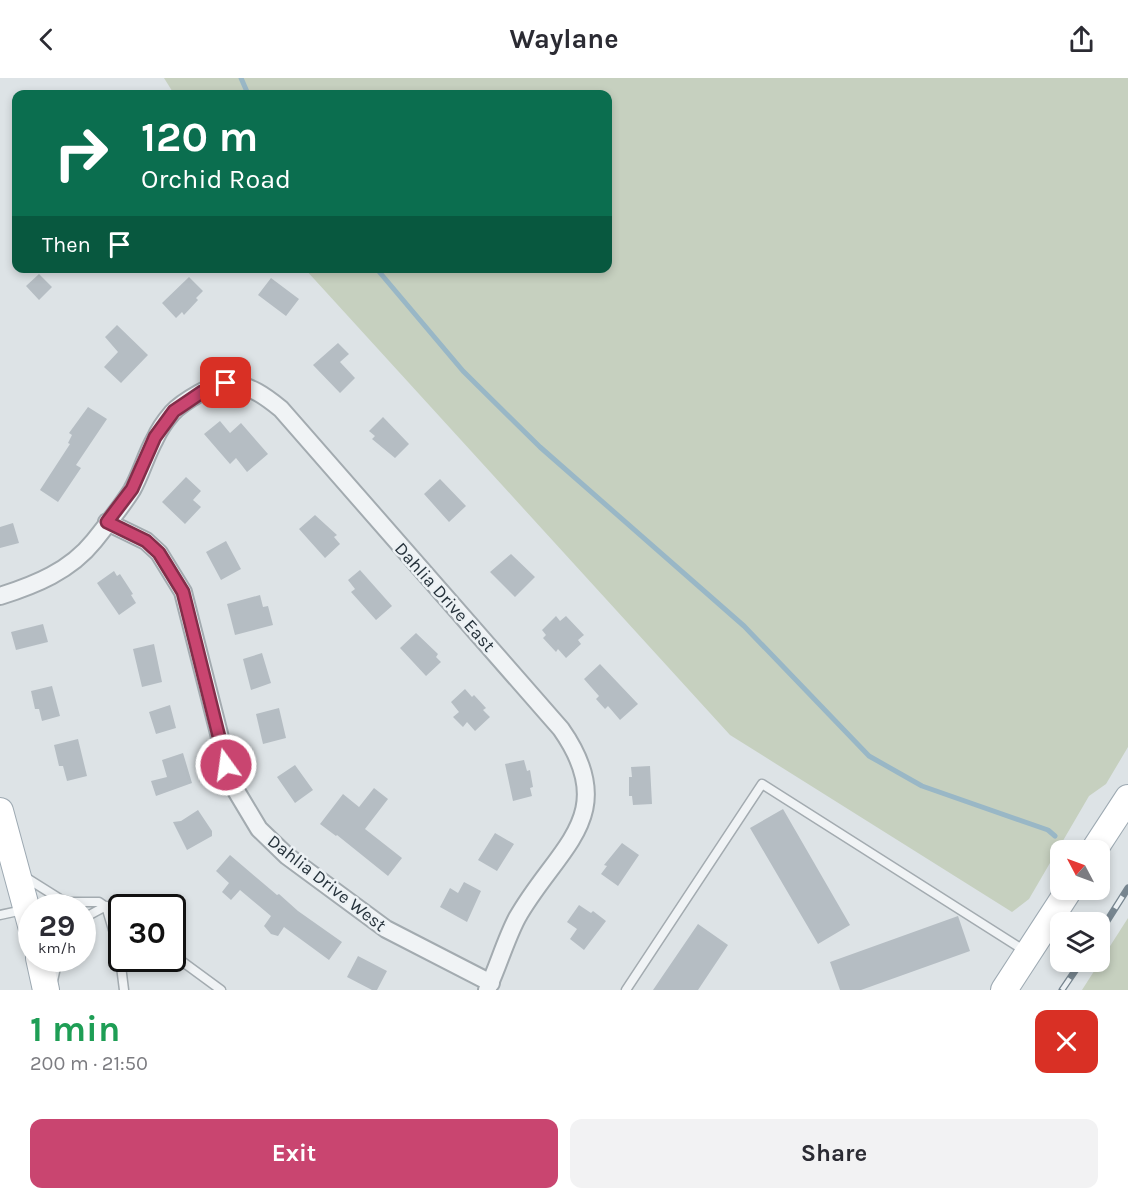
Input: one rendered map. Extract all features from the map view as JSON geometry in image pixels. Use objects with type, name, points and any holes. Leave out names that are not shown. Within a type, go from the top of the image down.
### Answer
[{"type":"main road","points":[[1101,840],[1128,798]]},
{"type":"main road","points":[[0,811],[23,894]]},
{"type":"main road","points":[[1004,990],[1062,900]]},
{"type":"main road","points":[[43,972],[49,990]]},
{"type":"street","name":"Dahlia Drive East","points":[[0,596],[48,578],[80,556],[94,542],[132,489],[155,437],[174,411],[202,392],[226,383],[248,387],[265,395],[281,409],[561,729],[572,745],[581,767],[587,790],[585,811],[576,831],[517,919],[489,986]]},
{"type":"street","name":"Dahlia Drive West","points":[[107,522],[146,541],[159,553],[183,592],[226,765],[235,789],[259,829],[287,856],[386,929],[489,986]]},
{"type":"lane","points":[[626,990],[762,784],[1028,953]]},
{"type":"lane","points":[[17,872],[60,899],[70,902],[99,902],[106,906],[119,950],[124,990]]},
{"type":"lane","points":[[96,911],[106,906]]},
{"type":"lane","points":[[0,915],[18,917]]},
{"type":"lane","points":[[186,964],[221,990]]},
{"type":"lane","points":[[49,990],[54,972]]},
{"type":"green space","points":[[164,78],[1128,78],[1128,747],[1106,784],[1089,796],[1063,840],[1050,840],[1050,863],[1029,899],[1012,912],[730,735],[309,273],[612,273],[612,90],[172,90]]},
{"type":"green space","points":[[1128,918],[1128,990],[1082,990],[1094,972],[1110,972],[1110,946]]},
{"type":"building","points":[[39,274],[52,287],[39,300],[26,286]]},
{"type":"building","points":[[189,277],[203,291],[184,315],[182,312],[176,318],[162,303]]},
{"type":"building","points":[[271,278],[299,299],[286,316],[258,295]]},
{"type":"building","points":[[117,325],[148,355],[121,383],[104,367],[118,352],[105,337]]},
{"type":"building","points":[[338,343],[349,354],[340,362],[355,378],[340,393],[313,365]]},
{"type":"building","points":[[88,407],[107,419],[76,465],[81,468],[58,502],[40,490],[70,444],[68,443],[72,435],[69,433]]},
{"type":"building","points":[[383,417],[409,444],[395,458],[372,439],[375,436],[369,431]]},
{"type":"building","points":[[220,421],[230,433],[241,423],[268,454],[247,472],[236,458],[230,464],[204,434]]},
{"type":"building","points":[[186,477],[201,491],[193,500],[201,507],[185,524],[162,502]]},
{"type":"building","points":[[440,479],[466,506],[449,522],[424,494]]},
{"type":"building","points":[[315,515],[337,535],[334,537],[340,544],[325,558],[299,529]]},
{"type":"building","points":[[13,523],[19,543],[0,548],[0,527]]},
{"type":"building","points":[[226,541],[241,569],[221,580],[206,552]]},
{"type":"building","points":[[511,554],[535,577],[515,597],[490,572]]},
{"type":"building","points":[[360,570],[392,606],[376,620],[351,592],[355,589],[348,580]]},
{"type":"building","points":[[114,571],[117,576],[120,574],[136,603],[119,615],[97,583]]},
{"type":"building","points":[[260,595],[263,607],[268,606],[273,625],[235,635],[227,604]]},
{"type":"building","points":[[556,616],[560,621],[566,616],[584,635],[578,640],[581,644],[566,658],[558,649],[556,652],[543,638],[546,635],[542,630]]},
{"type":"building","points":[[43,624],[48,642],[16,650],[11,632]]},
{"type":"building","points":[[416,633],[438,654],[436,657],[441,662],[426,676],[400,648]]},
{"type":"building","points":[[154,644],[162,682],[142,687],[133,649]]},
{"type":"building","points":[[262,653],[271,683],[251,690],[243,659]]},
{"type":"building","points":[[600,664],[638,704],[620,720],[608,706],[605,709],[596,699],[599,696],[584,679]]},
{"type":"building","points":[[52,686],[60,716],[42,721],[39,709],[35,709],[31,691]]},
{"type":"building","points":[[465,689],[486,708],[483,710],[490,717],[475,731],[467,722],[463,727],[453,717],[459,712],[451,702]]},
{"type":"building","points":[[170,705],[176,728],[156,734],[149,712]]},
{"type":"building","points":[[279,708],[286,738],[263,744],[256,714]]},
{"type":"building","points":[[78,739],[87,776],[67,781],[63,766],[59,766],[54,745]]},
{"type":"building","points":[[183,753],[192,783],[156,796],[151,781],[167,777],[162,760]]},
{"type":"building","points":[[524,760],[527,771],[530,770],[532,796],[513,801],[505,764]]},
{"type":"building","points":[[295,765],[313,790],[295,803],[277,777]]},
{"type":"building","points":[[650,766],[652,804],[633,805],[632,796],[629,796],[631,767]]},
{"type":"building","points":[[374,788],[388,799],[365,829],[402,858],[388,876],[320,824],[343,794],[359,807]]},
{"type":"building","points":[[783,809],[850,925],[818,944],[750,828]]},
{"type":"building","points":[[198,810],[212,831],[212,836],[187,850],[173,822],[181,821]]},
{"type":"building","points":[[495,833],[514,844],[497,871],[478,860]]},
{"type":"building","points":[[622,843],[639,855],[618,886],[601,874],[607,866],[604,865]]},
{"type":"building","points":[[230,855],[277,895],[279,894],[298,911],[342,942],[329,960],[284,927],[278,936],[271,934],[264,926],[271,916],[240,890],[231,900],[222,892],[229,883],[216,871]]},
{"type":"building","points":[[464,882],[481,891],[467,922],[440,907],[450,888],[458,893]]},
{"type":"building","points":[[579,905],[591,913],[593,911],[606,921],[584,950],[570,939],[577,929],[567,922]]},
{"type":"building","points":[[958,916],[970,951],[861,990],[840,990],[830,962]]},
{"type":"building","points":[[698,924],[728,945],[698,990],[653,990]]},
{"type":"building","points":[[358,956],[387,971],[377,990],[372,990],[347,977]]},
{"type":"waterway","points":[[241,78],[246,90]]},
{"type":"waterway","points":[[380,273],[463,371],[540,447],[744,626],[869,756],[922,786],[1048,830],[1055,836]]},
{"type":"railway","points":[[1110,916],[1128,888]]},
{"type":"railway","points":[[1062,990],[1074,972]]},
{"type":"route","points":[[226,383],[202,392],[174,411],[155,437],[132,489],[107,522],[146,541],[170,568],[183,592],[226,765]]}]
